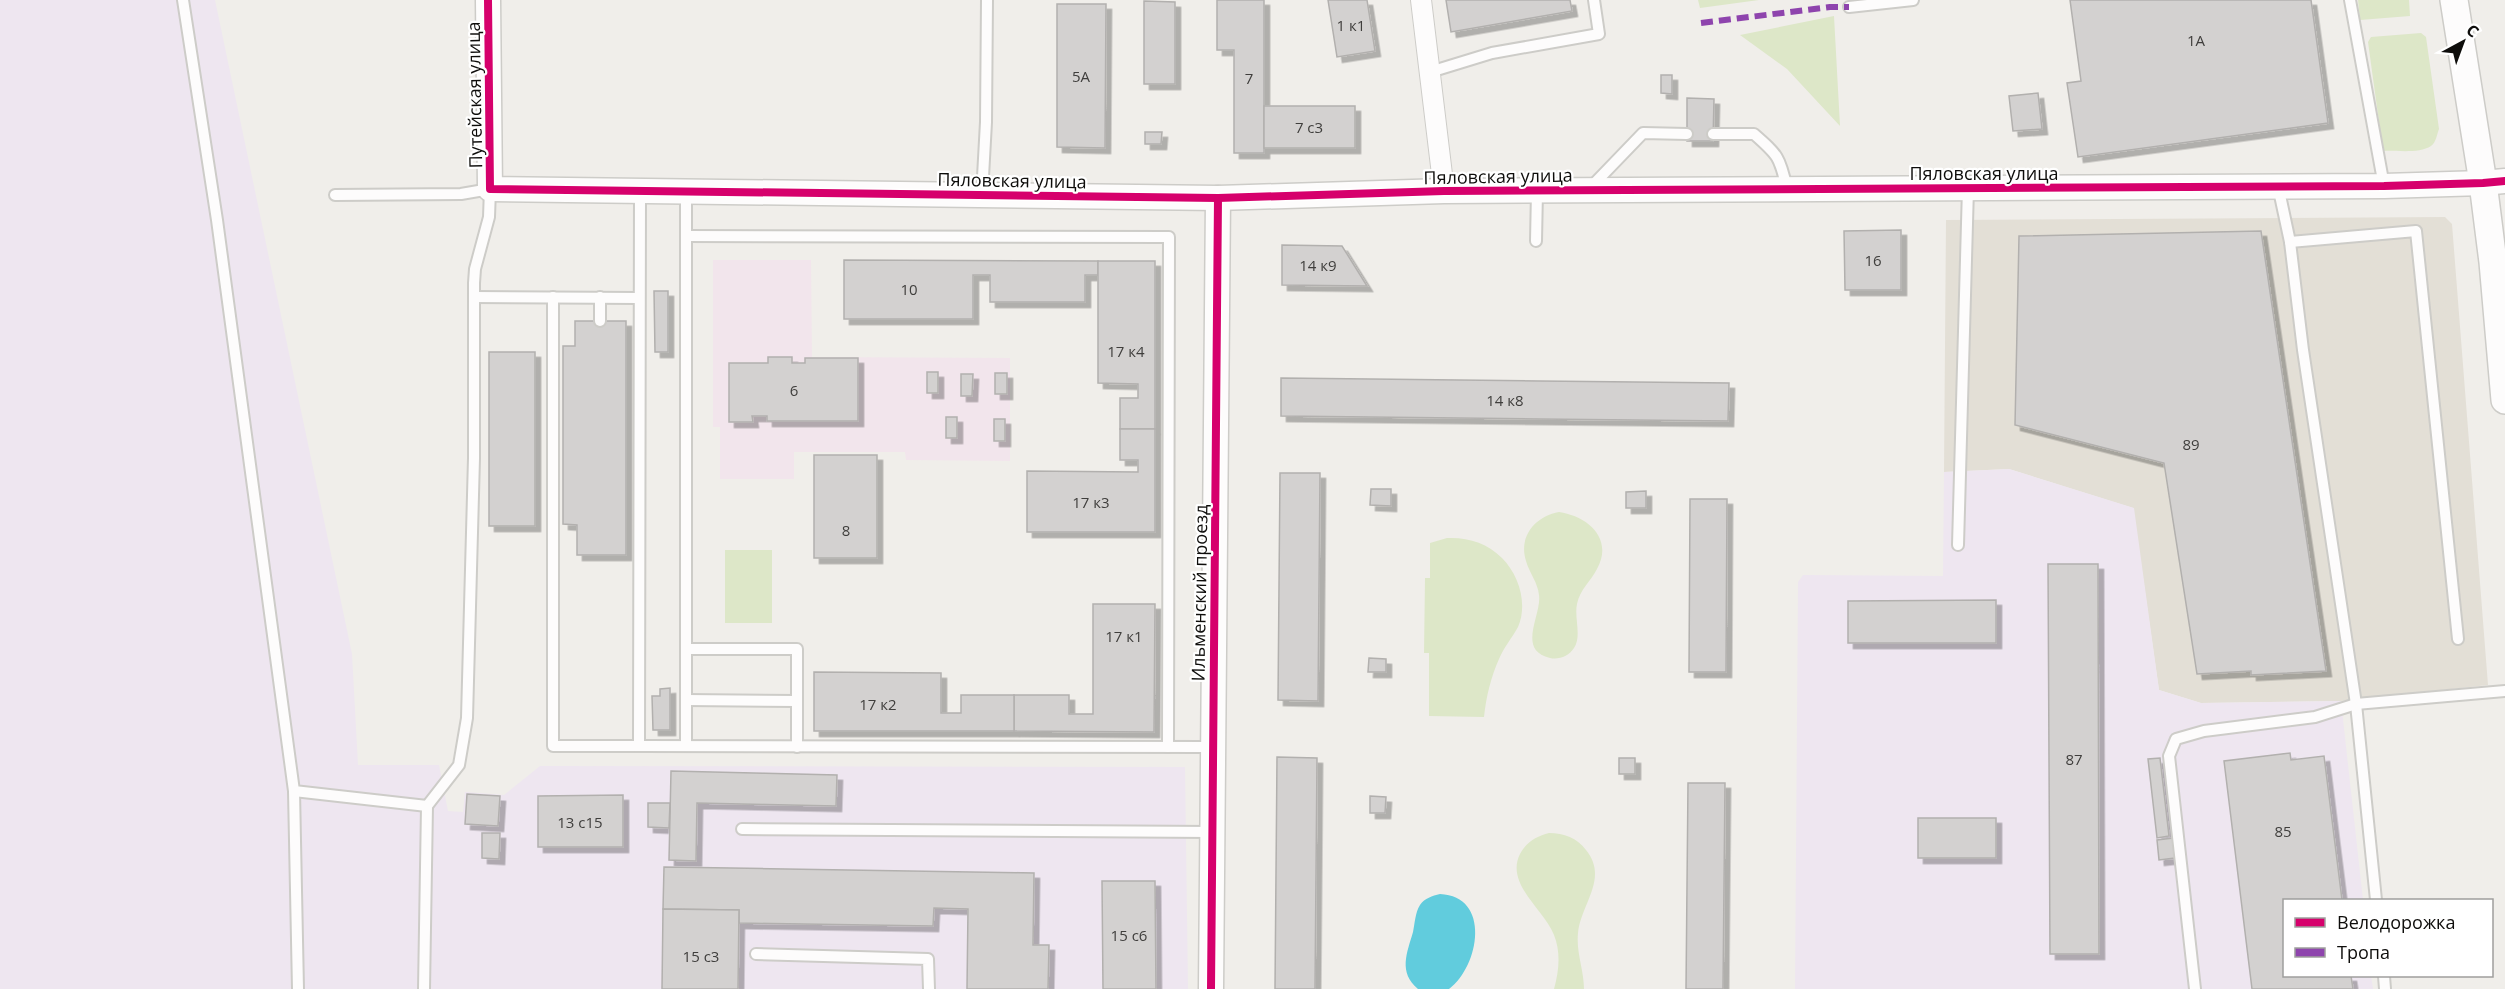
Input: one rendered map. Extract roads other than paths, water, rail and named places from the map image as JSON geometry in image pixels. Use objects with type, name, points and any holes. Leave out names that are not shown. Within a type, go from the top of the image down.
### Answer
[{"type":"main road","points":[[2454,0],[2494,182],[2493,262],[2505,400]]},
{"type":"street","name":"Путейская улица","points":[[488,0],[490,189]]},
{"type":"street","points":[[1421,0],[1444,191]]},
{"type":"street","name":"Пяловская улица","points":[[490,189],[1218,198],[1444,191],[2384,186],[2494,182]]},
{"type":"street","name":"Ильменский проезд","points":[[1210,989],[1218,198]]},
{"type":"lane","points":[[183,0],[217,220],[294,791],[298,989]]},
{"type":"lane","points":[[982,195],[986,122],[987,0]]},
{"type":"lane","points":[[1430,72],[1492,53],[1599,34],[1594,0]]},
{"type":"lane","points":[[1849,8],[1913,0]]},
{"type":"lane","points":[[2350,0],[2384,186]]},
{"type":"lane","points":[[1588,190],[1643,133],[1687,134]]},
{"type":"lane","points":[[1713,134],[1754,134],[1774,151],[1781,162],[1787,189]]},
{"type":"lane","points":[[2278,186],[2290,242],[2303,351],[2356,704],[2376,899]]},
{"type":"lane","points":[[1958,545],[1968,188]]},
{"type":"lane","points":[[335,195],[461,194],[490,189],[489,217],[476,270],[474,297],[474,458],[467,718],[459,765],[427,806],[424,989]]},
{"type":"lane","points":[[639,746],[640,191]]},
{"type":"lane","points":[[1536,191],[1536,242]]},
{"type":"lane","points":[[686,192],[686,746]]},
{"type":"lane","points":[[2290,242],[2416,231],[2458,639]]},
{"type":"lane","points":[[686,236],[1168,237],[1168,747]]},
{"type":"lane","points":[[474,297],[639,298]]},
{"type":"lane","points":[[553,297],[553,746],[1213,747]]},
{"type":"lane","points":[[600,297],[600,321]]},
{"type":"lane","points":[[686,649],[797,649],[796,747]]},
{"type":"lane","points":[[2195,989],[2169,756],[2176,739],[2204,731],[2315,717],[2356,704],[2505,691]]},
{"type":"lane","points":[[686,700],[797,701]]},
{"type":"lane","points":[[294,791],[427,806]]},
{"type":"lane","points":[[742,829],[1212,832]]},
{"type":"lane","points":[[756,954],[928,959],[929,989]]},
{"type":"water","points":[[1440,894],[1456,898],[1467,906],[1473,919],[1475,934],[1473,949],[1468,965],[1449,989],[1418,989],[1412,983],[1406,969],[1416,915],[1420,905],[1426,899]]}]
